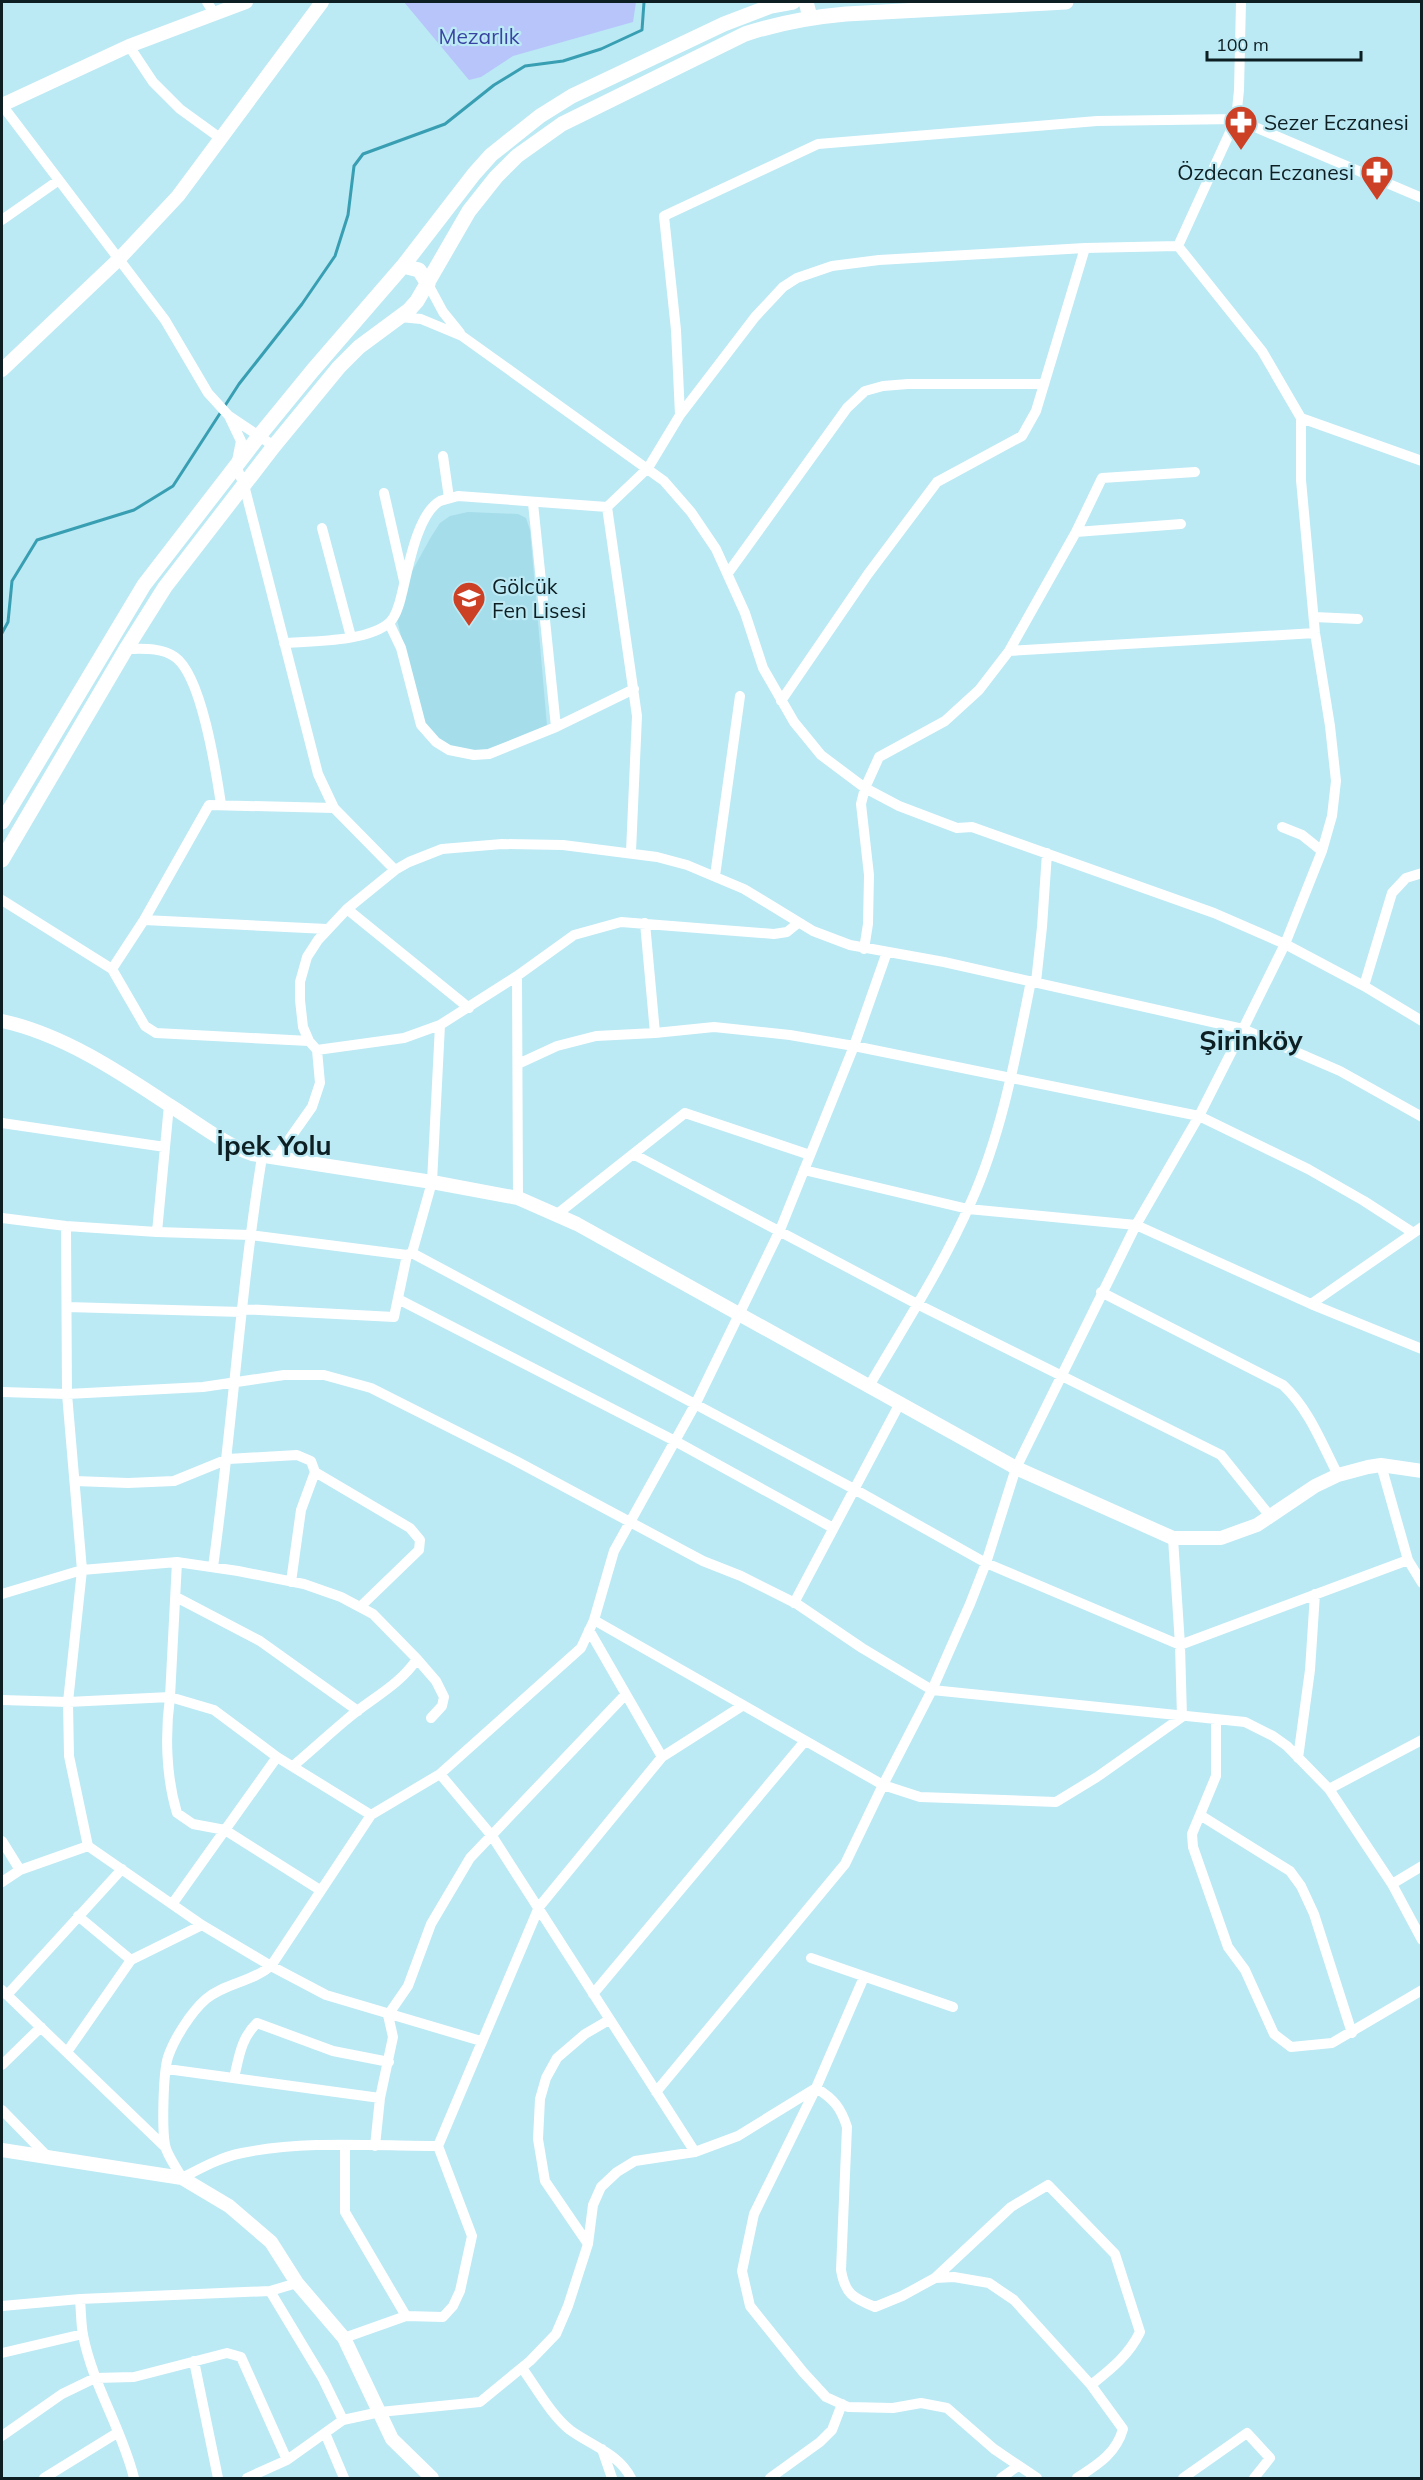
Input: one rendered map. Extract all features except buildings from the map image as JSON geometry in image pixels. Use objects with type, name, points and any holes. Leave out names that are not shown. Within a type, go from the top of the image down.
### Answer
[{"type":"main road","points":[[2,822],[133,601],[259,436],[403,266],[482,165],[505,142],[572,96],[724,24],[771,6],[794,2]]},
{"type":"main road","points":[[806,2],[810,17]]},
{"type":"main road","points":[[2,860],[165,587],[274,446],[349,356],[417,301],[455,233],[480,196],[517,156],[562,124],[624,92],[746,34],[771,26],[844,8],[1066,2]]},
{"type":"main road","points":[[403,266],[419,270],[428,284]]},
{"type":"main road","points":[[379,294],[380,302],[387,312],[399,317]]},
{"type":"street","points":[[246,2],[211,7],[2,105],[165,320],[198,379],[217,403],[229,416],[274,446]]},
{"type":"street","points":[[2,370],[119,259],[178,196],[322,2]]},
{"type":"street","points":[[1178,246],[1236,119],[1241,2]]},
{"type":"street","points":[[129,46],[153,82],[180,109],[220,138]]},
{"type":"street","points":[[680,415],[676,330],[664,216],[818,144],[1097,121],[1236,119],[1422,198]]},
{"type":"street","points":[[2,220],[59,180]]},
{"type":"street","points":[[284,643],[351,637],[371,632],[389,623],[394,617],[422,525],[439,502],[466,496],[606,507],[648,468],[680,415],[726,353],[774,296],[797,278],[832,266],[879,260],[1085,248],[1178,246]]},
{"type":"street","points":[[656,2092],[845,1863],[932,1690],[986,1563],[1016,1468],[1062,1377],[1101,1292],[1136,1225],[1199,1116],[1285,944],[1322,851],[1332,816],[1336,781],[1315,633],[1301,480],[1300,418],[1262,351],[1178,246]]},
{"type":"street","points":[[781,701],[868,574],[937,482],[1022,436],[1036,411],[1085,248]]},
{"type":"street","points":[[428,284],[443,312],[462,336]]},
{"type":"street","points":[[399,317],[421,319],[462,336],[648,468],[678,495],[706,532],[728,573],[745,613],[763,668],[794,722],[821,755],[865,788],[898,806],[948,825],[957,828],[972,827],[1214,913],[1285,944],[1364,986],[1422,1021]]},
{"type":"street","points":[[728,573],[847,408],[865,391],[883,386],[908,384],[1043,384]]},
{"type":"street","points":[[229,416],[241,441],[236,466],[244,485],[312,758],[323,788],[334,808],[394,870]]},
{"type":"street","points":[[1300,418],[1422,461]]},
{"type":"street","points":[[442,456],[449,498]]},
{"type":"street","points":[[864,949],[868,924],[869,874],[861,804],[865,788],[879,757],[945,721],[979,690],[1010,651],[1076,532],[1102,478],[1195,472]]},
{"type":"street","points":[[384,494],[405,583]]},
{"type":"street","points":[[533,503],[556,727]]},
{"type":"street","points":[[606,507],[637,716],[631,852]]},
{"type":"street","points":[[1076,532],[1181,524]]},
{"type":"street","points":[[322,528],[351,637]]},
{"type":"street","points":[[1314,617],[1358,619]]},
{"type":"street","points":[[389,623],[401,648],[421,725],[443,747],[474,755],[489,754],[556,727],[634,689]]},
{"type":"street","points":[[1010,651],[1315,633]]},
{"type":"street","points":[[126,649],[164,652],[183,664],[194,689],[209,740],[221,804]]},
{"type":"street","points":[[715,876],[740,696]]},
{"type":"street","points":[[112,969],[144,920],[209,805],[334,808]]},
{"type":"street","points":[[1282,827],[1302,835],[1322,851]]},
{"type":"street","points":[[213,1567],[228,1459],[232,1384],[250,1234],[269,1157],[306,1118],[317,1096],[320,1071],[317,1050],[309,1041],[300,1016],[300,982],[307,957],[327,929],[347,909],[394,870],[425,854],[462,846],[563,845],[631,852],[687,865],[744,889],[798,923],[831,939],[864,949],[1034,982],[1243,1029],[1340,1071],[1422,1117]]},
{"type":"street","points":[[869,1386],[950,1246],[968,1209],[993,1141],[1034,982],[1042,927],[1047,853]]},
{"type":"street","points":[[1364,986],[1392,893],[1407,878],[1422,873]]},
{"type":"street","points":[[2,900],[112,969],[145,1026],[156,1033],[309,1041]]},
{"type":"street","points":[[347,909],[469,1008]]},
{"type":"street","points":[[144,920],[327,929]]},
{"type":"street","points":[[317,1050],[404,1038],[440,1024],[518,976],[574,935],[621,922],[774,934],[787,932],[798,923]]},
{"type":"street","points":[[645,923],[655,1033]]},
{"type":"street","points":[[165,2147],[168,2058],[188,2019],[206,1998],[236,1983],[259,1976],[271,1966],[288,1944],[320,1890],[371,1815],[440,1774],[581,1648],[592,1625],[614,1551],[696,1403],[780,1230],[854,1046],[887,952]]},
{"type":"street","points":[[518,976],[518,1198]]},
{"type":"street","points":[[2,1021],[33,1030],[87,1055],[230,1144],[269,1157],[432,1182],[518,1198],[577,1224],[1016,1468],[1173,1538],[1221,1538],[1257,1525],[1303,1493],[1338,1475],[1381,1465],[1422,1471]]},
{"type":"street","points":[[67,1307],[242,1310],[393,1317],[432,1182],[440,1024]]},
{"type":"street","points":[[518,1064],[557,1046],[596,1036],[726,1027],[854,1046],[1199,1116],[1308,1169],[1417,1230],[1311,1304]]},
{"type":"street","points":[[157,1232],[169,1105]]},
{"type":"street","points":[[556,1215],[685,1113],[810,1155]]},
{"type":"street","points":[[2,1123],[165,1147]]},
{"type":"street","points":[[633,1154],[917,1304],[1221,1455],[1270,1516]]},
{"type":"street","points":[[804,1170],[968,1209],[1136,1225],[1311,1304],[1422,1349]]},
{"type":"street","points":[[2,1218],[66,1226],[157,1232],[250,1234],[410,1254],[696,1403],[986,1563],[1180,1645],[1408,1560]]},
{"type":"street","points":[[66,1226],[67,1394],[82,1570],[68,1702],[69,1756],[88,1846],[202,1925],[326,1995],[481,2041]]},
{"type":"street","points":[[1101,1292],[1282,1385],[1293,1394],[1305,1411],[1338,1475]]},
{"type":"street","points":[[398,1299],[675,1441],[833,1528]]},
{"type":"street","points":[[2,1392],[67,1394],[232,1384],[284,1375],[324,1375],[371,1388],[516,1461],[703,1561],[741,1576],[794,1603],[862,1648],[932,1690],[1182,1718],[1245,1722],[1274,1736],[1329,1788],[1392,1884],[1422,1940]]},
{"type":"street","points":[[794,1603],[900,1403]]},
{"type":"street","points":[[75,1481],[128,1483],[174,1481],[228,1459],[297,1455],[311,1461],[315,1472],[302,1510],[291,1582]]},
{"type":"street","points":[[1381,1465],[1408,1560],[1422,1583]]},
{"type":"street","points":[[315,1472],[410,1528],[420,1540],[419,1550],[360,1607]]},
{"type":"street","points":[[1173,1538],[1182,1718]]},
{"type":"street","points":[[177,1562],[167,1719],[170,1781],[177,1813],[193,1824],[225,1830],[320,1890]]},
{"type":"street","points":[[2,1594],[82,1570],[177,1562],[291,1582],[341,1597],[374,1614],[436,1681],[444,1697],[442,1706],[431,1718]]},
{"type":"street","points":[[1298,1758],[1310,1670],[1315,1594]]},
{"type":"street","points":[[176,1597],[260,1641],[358,1711]]},
{"type":"street","points":[[592,1625],[626,1694],[662,1757]]},
{"type":"street","points":[[592,1625],[883,1785],[920,1797],[1056,1802],[1097,1777],[1182,1718]]},
{"type":"street","points":[[293,1766],[358,1711],[382,1694],[411,1668],[417,1659]]},
{"type":"street","points":[[375,2146],[380,2098],[393,2037],[388,2015],[408,1986],[431,1924],[470,1858],[626,1694]]},
{"type":"street","points":[[2,1700],[68,1702],[170,1697],[214,1710],[277,1757],[371,1815]]},
{"type":"street","points":[[344,2338],[406,2316],[443,2317],[453,2306],[460,2291],[472,2236],[438,2146],[539,1907],[662,1757],[742,1706]]},
{"type":"street","points":[[1216,1720],[1215,1776],[1192,1834],[1193,1847],[1228,1947],[1245,1970],[1274,2034],[1292,2047],[1332,2043],[1422,1990]]},
{"type":"street","points":[[1329,1788],[1422,1740]]},
{"type":"street","points":[[593,1994],[805,1741]]},
{"type":"street","points":[[173,1903],[277,1757]]},
{"type":"street","points":[[440,1774],[492,1836],[695,2151]]},
{"type":"street","points":[[1200,1815],[1290,1871],[1301,1886],[1314,1914],[1352,2032]]},
{"type":"street","points":[[2,1841],[20,1870]]},
{"type":"street","points":[[2,1882],[20,1870],[88,1846]]},
{"type":"street","points":[[1392,1884],[1422,1866]]},
{"type":"street","points":[[122,1869],[4,1993],[165,2147],[182,2178]]},
{"type":"street","points":[[78,1916],[131,1960]]},
{"type":"street","points":[[67,2052],[131,1960],[202,1925]]},
{"type":"street","points":[[811,1958],[953,2007]]},
{"type":"street","points":[[864,1977],[816,2088],[754,2214],[742,2271],[750,2306],[826,2397],[848,2408],[893,2408],[921,2403],[947,2408],[994,2449],[1037,2478]]},
{"type":"street","points":[[588,2244],[545,2181],[538,2139],[540,2099],[546,2078],[557,2058],[585,2034],[609,2020]]},
{"type":"street","points":[[234,2078],[243,2041],[247,2032],[257,2023],[333,2051],[389,2062]]},
{"type":"street","points":[[2,2065],[40,2027]]},
{"type":"street","points":[[167,2069],[380,2098]]},
{"type":"street","points":[[247,2478],[287,2460],[343,2420],[380,2412],[480,2402],[522,2368],[556,2334],[568,2306],[588,2244],[593,2205],[601,2187],[617,2172],[635,2161],[695,2151],[738,2136],[816,2088]]},
{"type":"street","points":[[816,2088],[829,2096],[842,2109],[846,2127],[841,2258],[844,2287],[857,2300],[875,2307],[902,2296],[935,2278],[1011,2207],[1048,2185],[1115,2254],[1140,2332],[1133,2347],[1126,2355],[1091,2385]]},
{"type":"street","points":[[2,2110],[47,2156]]},
{"type":"street","points":[[345,2146],[345,2212],[406,2316]]},
{"type":"street","points":[[182,2178],[209,2164],[240,2153],[270,2149],[438,2146]]},
{"type":"street","points":[[2,2150],[182,2178],[229,2206],[271,2242],[297,2283],[344,2338],[392,2439],[432,2478]]},
{"type":"street","points":[[935,2278],[954,2277],[989,2283],[1014,2300],[1091,2385],[1123,2429],[1113,2452],[1077,2478]]},
{"type":"street","points":[[2,2306],[80,2299],[270,2291],[297,2283]]},
{"type":"street","points":[[270,2291],[323,2379],[343,2420]]},
{"type":"street","points":[[80,2299],[83,2334],[95,2378],[117,2433],[125,2445],[134,2478]]},
{"type":"street","points":[[2,2353],[83,2334]]},
{"type":"street","points":[[2,2436],[62,2394],[95,2378],[134,2377],[226,2353],[242,2357],[287,2460]]},
{"type":"street","points":[[194,2361],[218,2478]]},
{"type":"street","points":[[522,2368],[570,2430],[602,2448],[625,2467],[631,2478]]},
{"type":"street","points":[[770,2478],[820,2442],[832,2430],[842,2404]]},
{"type":"street","points":[[44,2478],[117,2433]]},
{"type":"street","points":[[325,2433],[344,2478]]},
{"type":"street","points":[[1183,2478],[1247,2433],[1269,2458],[1254,2478]]},
{"type":"street","points":[[602,2448],[612,2478]]},
{"type":"street","points":[[1001,2478],[1018,2466]]},
{"type":"shaded area","name":"Gölcük Fen Lisesi","points":[[468,512],[518,514],[526,518],[530,530],[547,726],[480,751],[465,750],[442,743],[427,726],[421,714],[397,620],[411,573],[440,523],[450,516]]},
{"type":"green space","name":"Mezarlık","points":[[404,2],[636,2],[633,22],[513,56],[481,77],[469,80]]},
{"type":"waterway","points":[[2,633],[8,622],[12,581],[37,540],[134,510],[173,486],[239,384],[302,304],[335,256],[348,215],[354,166],[363,154],[445,124],[494,85],[525,66],[563,61],[601,49],[642,30],[644,2]]},
{"type":"place","name":"Sezer Eczanesi","points":[[1241,151]]},
{"type":"place","name":"Özdecan Eczanesi","points":[[1377,201]]},
{"type":"place","name":"Gölcük Fen Lisesi","points":[[469,627]]},
{"type":"district","name":"Şirinköy","points":[[1251,1040]]},
{"type":"district","name":"İpek Yolu","points":[[274,1145]]}]
